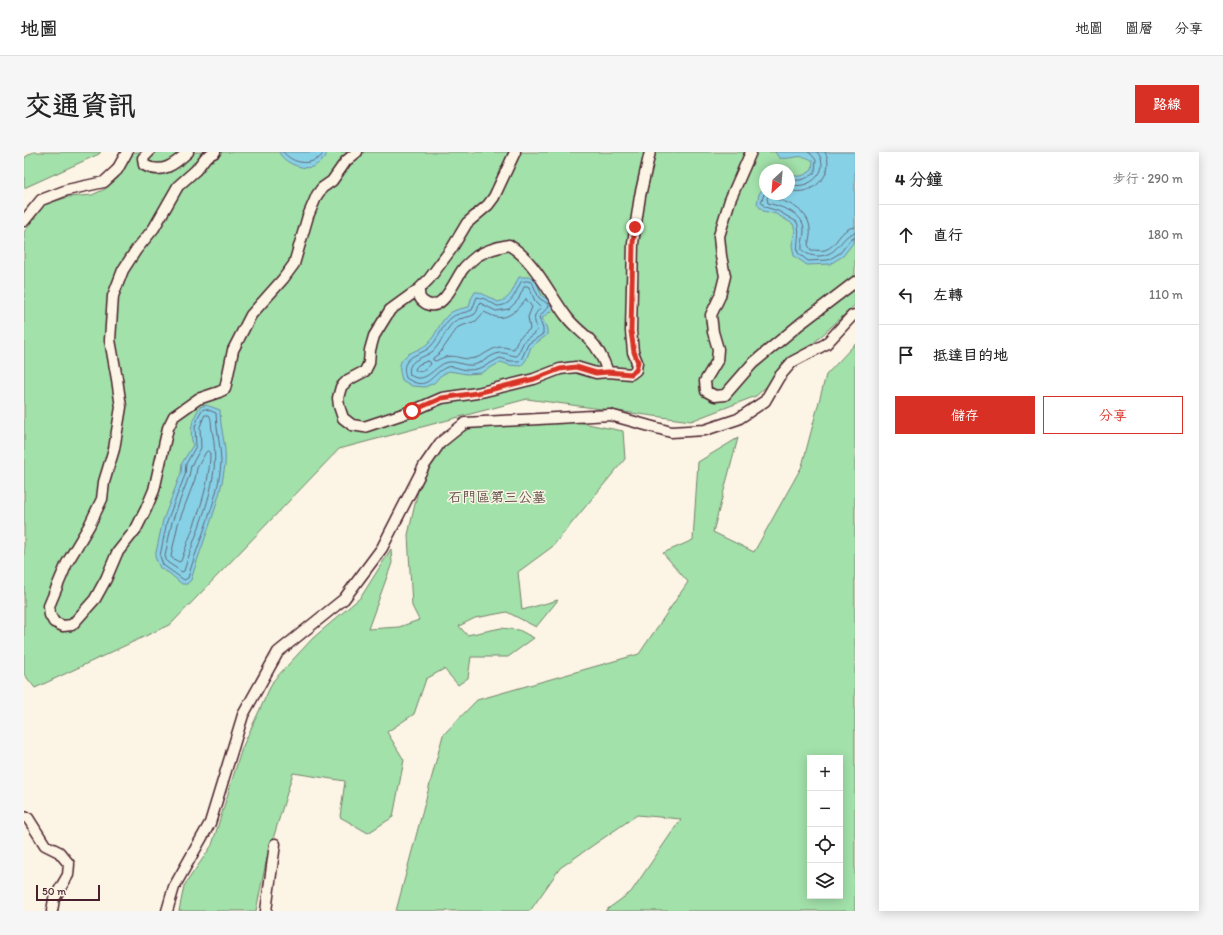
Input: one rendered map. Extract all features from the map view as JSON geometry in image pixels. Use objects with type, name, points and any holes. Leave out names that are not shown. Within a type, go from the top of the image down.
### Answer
[{"type":"street","points":[[24,221],[41,200],[67,190],[104,182],[117,170],[127,152]]},
{"type":"street","points":[[149,152],[143,158],[144,165],[152,169],[160,169],[175,164],[188,152]]},
{"type":"street","points":[[215,152],[206,157],[196,170],[178,186],[154,228],[136,250],[123,270],[113,296],[110,340],[118,379],[121,407],[114,449],[104,482],[102,499],[89,526],[67,563],[50,606],[50,615],[54,622],[63,626],[72,625],[95,599],[117,553],[136,528],[154,490],[168,428],[174,416],[198,399],[224,389],[233,350],[251,315],[283,279],[294,264],[308,216],[317,196],[322,188],[332,180],[346,161],[357,152]]},
{"type":"street","points":[[515,152],[491,201],[467,223],[441,264],[419,289],[390,310],[374,336],[370,350],[369,363],[364,371],[348,380],[341,387],[338,398],[339,406],[343,418],[352,425],[364,427],[412,411],[442,398],[477,393],[534,379],[560,369],[576,367],[596,373],[608,372],[631,374],[636,370],[638,362],[634,352],[631,331],[633,243],[640,196],[650,152]]},
{"type":"street","points":[[751,152],[730,200],[719,236],[725,276],[720,296],[712,315],[713,332],[718,349],[717,361],[705,381],[706,391],[715,396],[725,395],[752,364],[800,324],[855,282]]},
{"type":"street","points":[[419,289],[421,300],[428,305],[433,306],[439,303],[447,295],[463,269],[477,257],[492,248],[509,244],[519,251],[531,263],[567,317],[578,330],[591,341],[602,356],[608,372]]},
{"type":"street","points":[[167,911],[174,887],[210,822],[243,715],[278,652],[344,599],[382,548],[424,466],[440,443],[465,423],[610,415],[671,432],[705,430],[738,419],[765,401],[779,377],[792,362],[826,344],[852,316],[855,315]]},
{"type":"street","points":[[24,817],[28,818],[45,845],[59,852],[69,864],[68,875],[54,898],[52,911]]},
{"type":"street","points":[[266,911],[275,844]]},
{"type":"green space","points":[[33,152],[101,152],[24,188],[24,158]]},
{"type":"green space","points":[[132,152],[855,152],[855,305],[756,396],[691,421],[527,399],[339,449],[171,624],[35,688],[24,674],[24,232],[44,205],[68,197],[92,195],[105,189],[118,178]]},
{"type":"green space","points":[[855,344],[855,911],[605,911],[631,892],[681,819],[637,815],[560,868],[530,911],[396,911],[443,735],[477,700],[639,654],[688,582],[663,553],[693,540],[698,462],[738,438],[713,532],[754,552],[802,466],[826,375]]},
{"type":"green space","name":"石門區第三公墓","points":[[567,420],[623,431],[625,459],[552,547],[518,572],[522,610],[558,600],[536,627],[507,612],[475,618],[459,626],[467,635],[501,628],[519,630],[534,638],[508,657],[471,657],[468,678],[458,685],[444,669],[426,679],[414,714],[387,732],[404,760],[393,817],[368,833],[340,817],[345,781],[293,773],[266,862],[256,911],[179,911],[184,886],[212,845],[242,748],[273,681],[313,638],[361,597],[391,549],[392,563],[368,629],[399,627],[419,620],[412,606],[408,535],[419,486],[442,446],[460,433],[479,425]]},
{"type":"water","points":[[279,152],[327,152],[325,158],[314,166],[308,168],[288,162]]},
{"type":"water","points":[[775,152],[855,152],[855,235],[853,243],[843,256],[830,264],[807,265],[794,256],[792,245],[795,230],[793,224],[776,214],[763,211],[757,204],[759,194],[759,200],[795,200],[795,176],[801,176],[812,170],[813,161],[809,158],[779,158]]},
{"type":"water","points":[[519,277],[535,278],[542,296],[552,301],[553,307],[550,312],[542,318],[547,329],[547,335],[531,347],[526,360],[521,366],[509,365],[501,362],[481,373],[467,374],[449,371],[440,376],[434,383],[425,387],[412,386],[402,380],[400,367],[403,359],[426,345],[449,314],[456,310],[469,307],[475,292],[479,292],[498,302],[503,301],[512,292]]},
{"type":"water","points":[[206,405],[220,410],[225,451],[223,480],[215,509],[191,580],[187,584],[182,584],[169,573],[160,568],[155,557],[163,520],[181,473],[182,463],[193,445],[191,430],[193,421],[200,407]]},
{"type":"route","points":[[412,411],[442,398],[477,393],[534,379],[560,369],[576,367],[596,373],[608,372],[620,374],[631,374],[636,370],[638,362],[634,352],[631,331],[633,243],[635,227]]}]
